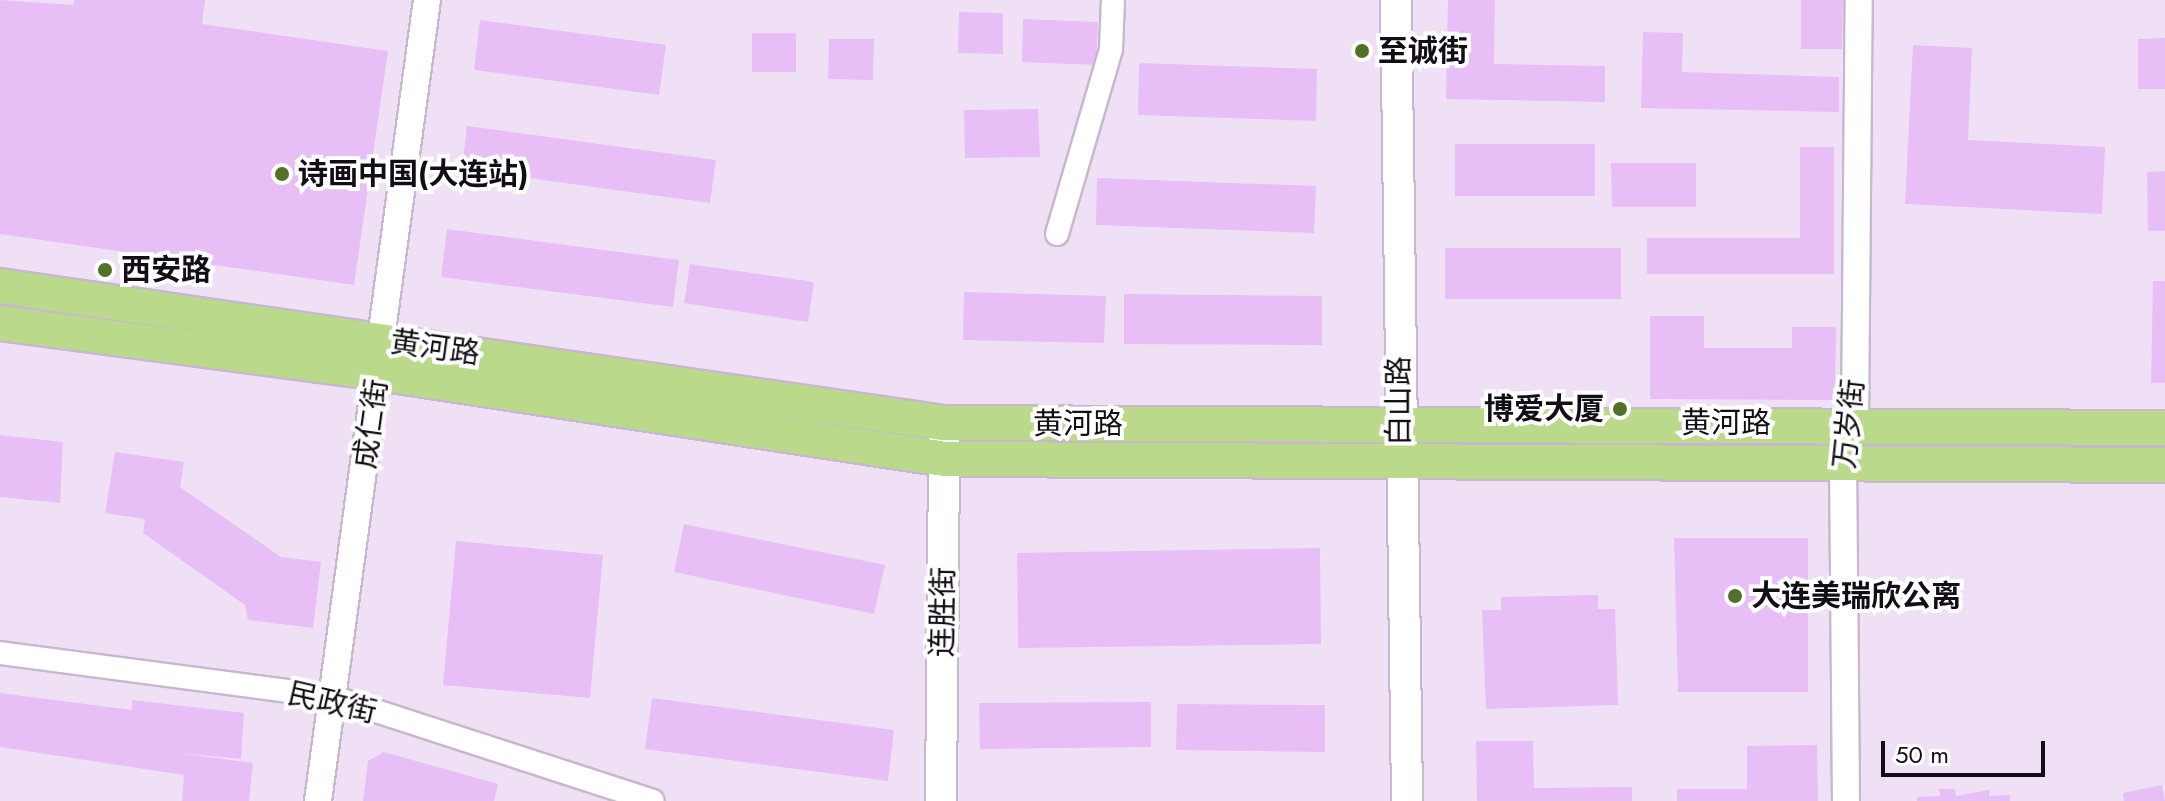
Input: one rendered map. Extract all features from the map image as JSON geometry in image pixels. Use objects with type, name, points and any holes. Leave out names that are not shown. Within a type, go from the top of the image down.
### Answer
[{"type":"main road","name":"白山路","points":[[1396,0],[1399,424],[1407,801]]},
{"type":"main road","name":"黄河路","points":[[0,286],[945,459],[1843,461],[2165,465]]},
{"type":"main road","name":"黄河路","points":[[0,323],[380,356],[944,423],[1855,423],[2165,428]]},
{"type":"main road","name":"连胜街","points":[[941,801],[944,423]]},
{"type":"street","name":"成仁街","points":[[318,801],[427,0]]},
{"type":"street","points":[[1057,234],[1111,49],[1113,0]]},
{"type":"street","name":"万岁街","points":[[1846,801],[1843,461],[1855,423],[1859,0]]},
{"type":"street","name":"民政街","points":[[0,653],[333,697],[653,801]]},
{"type":"building","points":[[0,0],[73,5],[74,0],[205,0],[202,24],[388,51],[354,285],[0,234]]},
{"type":"building","points":[[1448,0],[1495,0],[1494,64],[1605,66],[1605,102],[1446,99]]},
{"type":"building","points":[[1801,0],[1843,0],[1842,49],[1801,49]]},
{"type":"building","points":[[959,12],[1003,13],[1003,54],[958,53]]},
{"type":"building","points":[[1023,19],[1098,22],[1096,65],[1022,62]]},
{"type":"building","points":[[480,20],[666,45],[659,95],[474,70]]},
{"type":"building","points":[[1643,32],[1683,33],[1682,72],[1839,77],[1839,112],[1641,108]]},
{"type":"building","points":[[752,33],[796,33],[796,72],[752,72]]},
{"type":"building","points":[[2165,38],[2165,89],[2138,89],[2138,39]]},
{"type":"building","points":[[829,39],[874,39],[873,80],[828,79]]},
{"type":"building","points":[[1913,45],[1972,48],[1968,140],[2105,147],[2102,214],[1905,204]]},
{"type":"building","points":[[1139,63],[1317,69],[1316,121],[1138,115]]},
{"type":"building","points":[[1038,109],[1040,157],[965,158],[964,110]]},
{"type":"building","points":[[467,126],[716,160],[710,203],[462,169]]},
{"type":"building","points":[[1455,144],[1595,144],[1595,196],[1455,196]]},
{"type":"building","points":[[1800,147],[1834,147],[1834,274],[1647,274],[1647,238],[1800,238]]},
{"type":"building","points":[[1611,163],[1696,163],[1696,207],[1612,207]]},
{"type":"building","points":[[2165,171],[2165,231],[2148,231],[2147,172]]},
{"type":"building","points":[[1097,178],[1316,186],[1314,233],[1096,225]]},
{"type":"building","points":[[447,229],[679,260],[673,307],[441,277]]},
{"type":"building","points":[[1445,248],[1621,248],[1621,299],[1445,299]]},
{"type":"building","points":[[690,264],[814,282],[808,322],[684,303]]},
{"type":"building","points":[[2153,281],[2165,281],[2165,383],[2151,383]]},
{"type":"building","points":[[964,292],[1106,296],[1104,343],[963,340]]},
{"type":"building","points":[[1124,294],[1322,296],[1322,345],[1124,344]]},
{"type":"building","points":[[1650,316],[1704,316],[1704,348],[1792,348],[1792,327],[1836,327],[1835,400],[1650,399]]},
{"type":"building","points":[[0,435],[63,442],[60,503],[0,497]]},
{"type":"building","points":[[115,452],[184,462],[180,487],[281,557],[321,562],[313,628],[248,620],[245,605],[143,533],[145,519],[105,513]]},
{"type":"building","points":[[684,524],[885,565],[874,614],[674,572]]},
{"type":"building","points":[[1674,538],[1808,538],[1808,692],[1678,692]]},
{"type":"building","points":[[456,541],[603,555],[590,698],[443,685]]},
{"type":"building","points":[[1320,548],[1321,644],[1018,648],[1017,553]]},
{"type":"building","points":[[1598,595],[1598,609],[1615,609],[1618,705],[1486,709],[1482,610],[1501,610],[1501,597]]},
{"type":"building","points":[[0,693],[132,710],[132,700],[244,713],[241,759],[180,753],[253,763],[249,801],[182,801],[184,775],[0,747]]},
{"type":"building","points":[[652,698],[894,730],[888,781],[645,749]]},
{"type":"building","points":[[1151,702],[1151,747],[980,749],[979,703]]},
{"type":"building","points":[[1177,704],[1325,705],[1325,752],[1176,750]]},
{"type":"building","points":[[1476,741],[1533,741],[1534,788],[1632,787],[1632,801],[1477,801]]},
{"type":"building","points":[[1817,745],[1818,801],[1677,801],[1677,789],[1747,789],[1747,746]]},
{"type":"building","points":[[384,752],[498,784],[494,801],[363,801],[368,761]]},
{"type":"building","points":[[2162,785],[2165,801],[2124,801],[2123,793]]},
{"type":"building","points":[[1939,789],[1955,789],[1956,796],[1989,790],[1989,796],[2010,795],[2010,801],[1917,801],[1917,797],[1940,796]]},
{"type":"place","name":"至诚街","points":[[1362,51]]},
{"type":"place","name":"诗画中国(大连站)","points":[[282,174]]},
{"type":"place","name":"西安路","points":[[105,270]]},
{"type":"place","name":"博爱大厦","points":[[1620,409]]},
{"type":"place","name":"大连美瑞欣公离","points":[[1735,596]]}]
